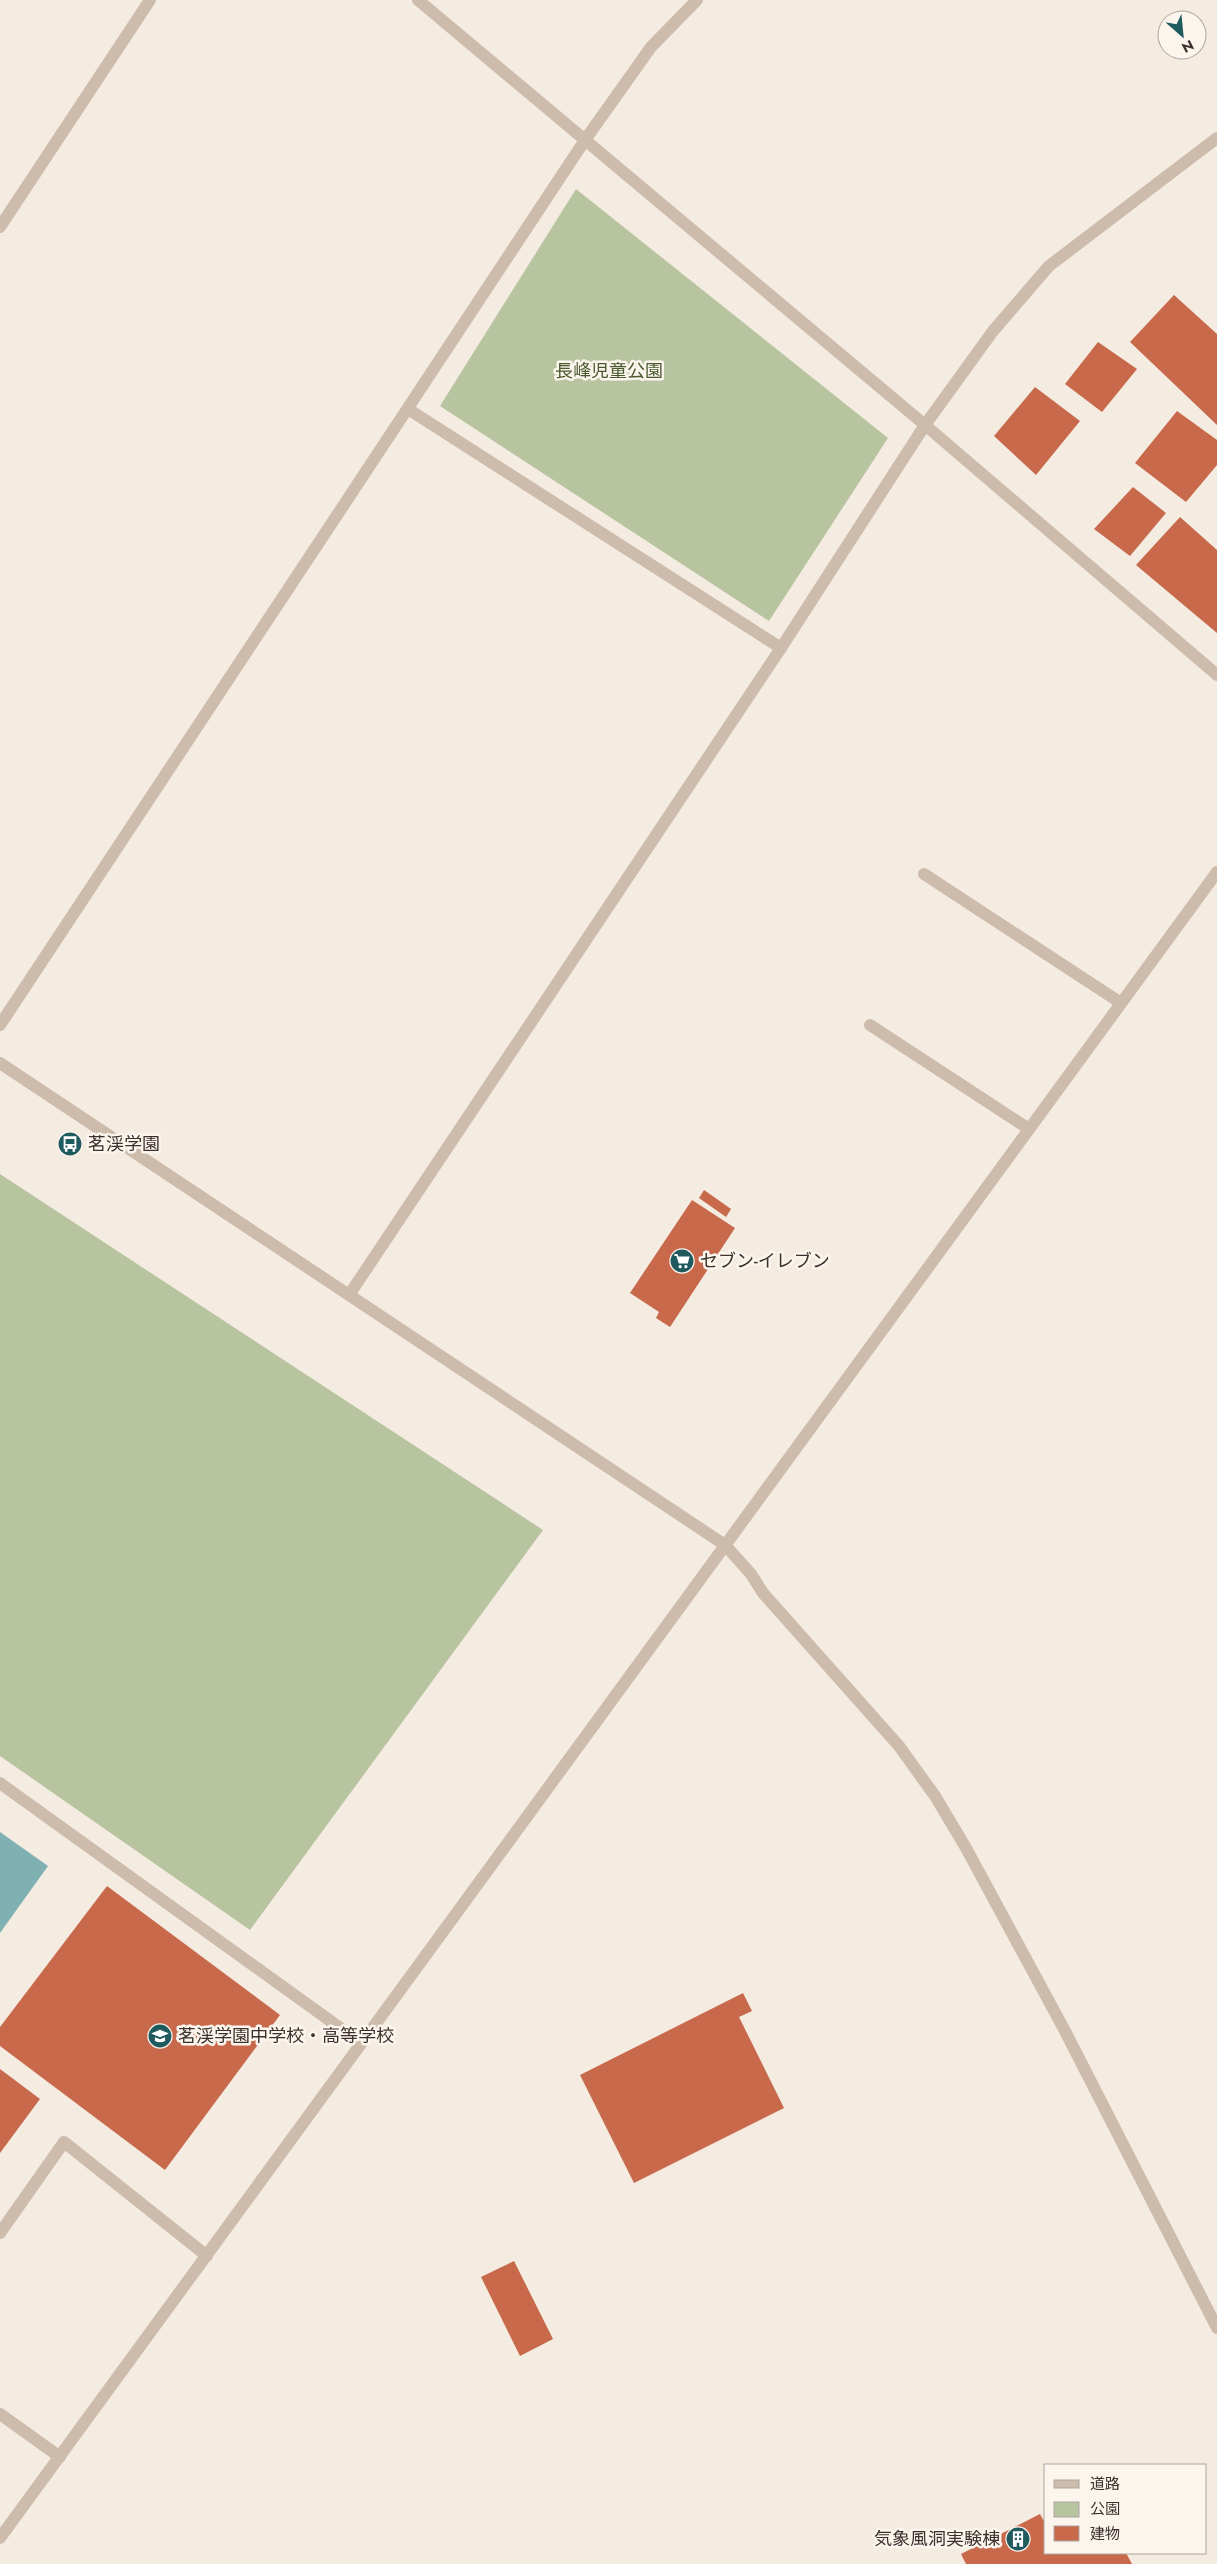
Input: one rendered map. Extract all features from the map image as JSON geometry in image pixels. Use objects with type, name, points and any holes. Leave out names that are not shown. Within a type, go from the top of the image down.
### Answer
[{"type":"street","points":[[0,227],[150,0]]},
{"type":"street","points":[[418,0],[925,425],[1217,675]]},
{"type":"street","points":[[0,1025],[585,140],[651,47],[697,0]]},
{"type":"street","points":[[349,1295],[781,648],[925,425],[993,331],[1049,266],[1217,138]]},
{"type":"street","points":[[408,409],[781,648]]},
{"type":"street","points":[[0,2538],[1217,872]]},
{"type":"street","points":[[924,874],[1121,1003]]},
{"type":"street","points":[[870,1025],[1029,1129]]},
{"type":"street","points":[[0,1063],[725,1545],[751,1574],[763,1593],[899,1746],[935,1796],[966,1848],[1065,2031],[1217,2328]]},
{"type":"street","points":[[0,1783],[361,2043]]},
{"type":"street","points":[[0,2233],[64,2142],[207,2256]]},
{"type":"street","points":[[0,2414],[60,2456]]},
{"type":"green space","name":"長峰児童公園","points":[[576,189],[888,438],[769,621],[440,406]]},
{"type":"green space","points":[[0,1174],[543,1530],[250,1930],[0,1756]]},
{"type":"water","points":[[0,1832],[48,1866],[0,1933]]},
{"type":"building","points":[[1174,295],[1217,334],[1217,425],[1130,342]]},
{"type":"building","points":[[1098,342],[1137,369],[1102,412],[1065,384]]},
{"type":"building","points":[[1035,387],[1080,421],[1036,475],[994,436]]},
{"type":"building","points":[[1177,411],[1217,440],[1217,465],[1186,502],[1135,463]]},
{"type":"building","points":[[1133,487],[1166,513],[1130,556],[1094,529]]},
{"type":"building","points":[[1180,517],[1217,550],[1217,633],[1136,565]]},
{"type":"building","points":[[704,1190],[731,1209],[726,1217],[699,1198]]},
{"type":"building","name":"セブン-イレブン","points":[[692,1200],[735,1228],[670,1327],[656,1318],[659,1312],[630,1293]]},
{"type":"building","points":[[107,1886],[280,2015],[165,2170],[0,2046],[0,2027]]},
{"type":"building","points":[[743,1993],[752,2011],[739,2017],[784,2108],[634,2183],[580,2075]]},
{"type":"building","points":[[0,2069],[40,2099],[0,2153]]},
{"type":"building","points":[[514,2261],[553,2339],[520,2356],[481,2277]]},
{"type":"building","name":"気象風洞実験棟","points":[[1040,2514],[1044,2521],[1044,2554],[1127,2554],[1132,2564],[966,2564],[961,2554]]},
{"type":"place","name":"茗渓学園","points":[[70,1144]]},
{"type":"place","name":"セブン-イレブン","points":[[682,1261]]},
{"type":"place","name":"茗渓学園中学校・高等学校","points":[[160,2036]]},
{"type":"place","name":"気象風洞実験棟","points":[[1018,2539]]}]
